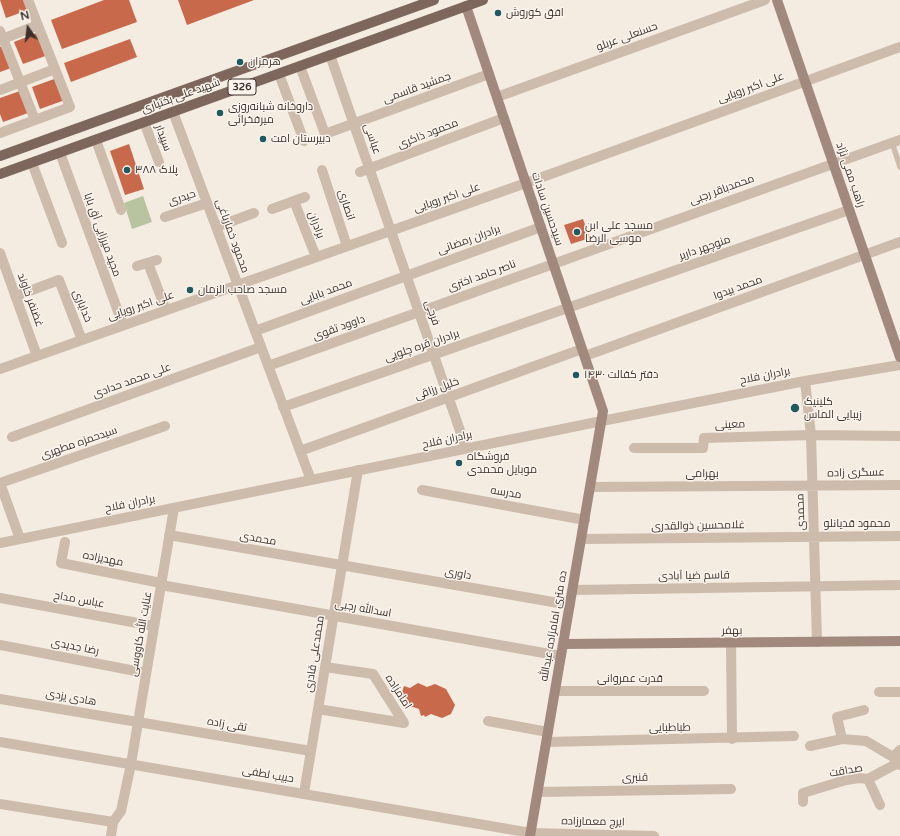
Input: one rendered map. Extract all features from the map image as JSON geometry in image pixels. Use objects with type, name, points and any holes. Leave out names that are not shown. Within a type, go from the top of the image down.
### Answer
[{"type":"main road","name":"شهید علی بختیاری","points":[[0,156],[434,0]]},
{"type":"main road","name":"شهید علی بختیاری","points":[[0,174],[422,22],[465,3],[483,0]]},
{"type":"main road","name":"راهب ممی نژاد","points":[[777,0],[900,357]]},
{"type":"main road","name":"سیدحسین سادات","points":[[465,3],[602,405],[602,421]]},
{"type":"main road","points":[[417,6],[422,22]]},
{"type":"main road","points":[[167,96],[173,112]]},
{"type":"main road","name":"ده متری امامزاده عبدالله","points":[[531,835],[602,421]]},
{"type":"main road","name":"بهفر","points":[[564,644],[900,640]]},
{"type":"street","points":[[0,133],[70,107],[28,0]]},
{"type":"street","name":"حسنعلی عربلو","points":[[497,97],[765,0]]},
{"type":"street","points":[[35,120],[1,37],[38,25]]},
{"type":"street","name":"علی اکبر رویایی","points":[[0,369],[526,183],[900,47]]},
{"type":"street","name":"عباسی","points":[[330,55],[354,124],[365,171],[391,231]]},
{"type":"street","name":"جمشید قاسمی","points":[[300,66],[325,134],[489,74]]},
{"type":"street","points":[[0,90],[55,69]]},
{"type":"street","points":[[279,74],[304,141]]},
{"type":"street","name":"محمود خمارباغی","points":[[173,112],[311,480]]},
{"type":"street","name":"محمود ذاکری","points":[[365,171],[504,118]]},
{"type":"street","name":"سپیدار","points":[[144,122],[159,162]]},
{"type":"street","points":[[96,140],[121,210]]},
{"type":"street","name":"محمدباقر رجبی","points":[[553,263],[896,141]]},
{"type":"street","name":"مجید میرزایی آق بابا","points":[[60,153],[123,325]]},
{"type":"street","points":[[32,163],[62,243]]},
{"type":"street","name":"انصاری","points":[[322,170],[347,246]]},
{"type":"street","name":"برادران","points":[[272,209],[305,197]]},
{"type":"street","name":"برادران","points":[[294,201],[316,257]]},
{"type":"street","name":"حیدری","points":[[165,217],[207,203]]},
{"type":"street","name":"منوچهر داربر","points":[[568,308],[849,210]]},
{"type":"street","points":[[216,227],[254,213]]},
{"type":"street","name":"برادران رمضانی","points":[[406,276],[541,227]]},
{"type":"street","name":"فرجی","points":[[391,231],[466,448]]},
{"type":"street","name":"محمد بیدوا","points":[[583,352],[900,242]]},
{"type":"street","name":"غضنفر خاوند","points":[[0,253],[37,356]]},
{"type":"street","points":[[137,266],[153,261],[166,310]]},
{"type":"street","name":"ناصر حامد اختری","points":[[419,312],[553,263]]},
{"type":"street","name":"محمد بابایی","points":[[255,331],[406,276]]},
{"type":"street","name":"خدایاری","points":[[16,296],[59,280],[82,340]]},
{"type":"street","name":"برادران قره چلویی","points":[[283,407],[568,308]]},
{"type":"street","name":"داوود تقوی","points":[[268,366],[419,312]]},
{"type":"street","name":"علی محمد حدادی","points":[[12,438],[261,347]]},
{"type":"street","name":"خلیل رزاقی","points":[[300,451],[448,397],[583,352]]},
{"type":"street","name":"برادران فلاح","points":[[0,543],[602,421],[805,381],[900,365]]},
{"type":"street","name":"محمدی","points":[[805,381],[811,435],[817,642]]},
{"type":"street","name":"سیدحمزه مطهری","points":[[0,483],[165,426]]},
{"type":"street","points":[[811,435],[900,436]]},
{"type":"street","name":"معینی","points":[[634,448],[703,448],[704,438],[811,435]]},
{"type":"street","name":"محمدعلی قادری","points":[[304,793],[358,470]]},
{"type":"street","points":[[0,483],[20,539]]},
{"type":"street","name":"عسگری زاده","points":[[812,486],[900,485]]},
{"type":"street","name":"بهرامی","points":[[591,487],[812,486]]},
{"type":"street","name":"مدرسه","points":[[422,490],[585,520]]},
{"type":"street","name":"عنایت‌ الله کاووسی","points":[[111,836],[113,822],[121,811],[138,722],[174,508]]},
{"type":"street","name":"محمدی","points":[[169,535],[342,566]]},
{"type":"street","name":"محمود قدیانلو","points":[[814,536],[900,536]]},
{"type":"street","name":"غلامحسین ذوالقدری","points":[[582,539],[814,536]]},
{"type":"street","name":"مهدیزاده","points":[[65,542],[61,563],[161,584]]},
{"type":"street","name":"داوری","points":[[342,566],[570,605]]},
{"type":"street","name":"اسدالله رجبی","points":[[161,584],[561,656]]},
{"type":"street","name":"قاسم ضیا آبادی","points":[[573,590],[900,585]]},
{"type":"street","name":"عباس مداح","points":[[0,598],[154,626]]},
{"type":"street","points":[[731,643],[732,739]]},
{"type":"street","name":"رضا جدیدی","points":[[0,645],[146,673]]},
{"type":"street","name":"امامزاده","points":[[318,709],[404,723],[373,674],[325,667]]},
{"type":"street","name":"قدرت عمروانی","points":[[555,691],[704,691]]},
{"type":"street","points":[[879,692],[900,692]]},
{"type":"street","name":"هادی یزدی","points":[[0,699],[138,722]]},
{"type":"street","points":[[842,740],[838,717],[864,710]]},
{"type":"street","name":"تقی زاده","points":[[138,722],[311,751]]},
{"type":"street","name":"طباطبایی","points":[[488,722],[548,737],[732,739],[794,736]]},
{"type":"street","points":[[810,746],[842,740],[866,741],[898,759]]},
{"type":"street","name":"حبیب لطفی","points":[[0,742],[304,793],[531,835]]},
{"type":"street","name":"صداقت","points":[[803,802],[802,796],[807,792],[846,780],[859,778],[868,779],[898,759]]},
{"type":"street","points":[[868,779],[880,805]]},
{"type":"street","name":"قنبری","points":[[538,792],[732,789]]},
{"type":"street","points":[[0,804],[113,822]]},
{"type":"street","name":"ایرج معمارزاده","points":[[531,835],[654,836]]},
{"type":"lane","points":[[896,141],[900,167]]},
{"type":"green space","points":[[143,196],[152,222],[132,229],[124,203]]},
{"type":"building","points":[[0,0],[28,0],[31,9],[6,18]]},
{"type":"building","points":[[104,0],[129,0],[137,22],[62,49],[51,20]]},
{"type":"building","points":[[178,0],[254,0],[187,25]]},
{"type":"building","points":[[39,32],[48,55],[23,64],[14,42]]},
{"type":"building","points":[[130,39],[137,57],[71,82],[64,63]]},
{"type":"building","points":[[3,46],[11,68],[0,72],[0,47]]},
{"type":"building","points":[[57,78],[65,100],[40,109],[32,87]]},
{"type":"building","points":[[20,91],[28,113],[3,122],[0,114],[0,98]]},
{"type":"building","name":"پلاک ۳۸۸","points":[[129,144],[144,189],[125,195],[110,151]]},
{"type":"building","name":"مسجد علی ابن موسی الرضا","points":[[583,219],[590,238],[571,244],[564,225]]},
{"type":"building","points":[[418,683],[427,687],[435,684],[446,689],[455,705],[451,714],[442,718],[431,714],[425,717],[424,715],[421,716],[419,709],[410,706],[407,699],[401,695],[404,686],[410,688]]},
{"type":"place","name":"افق کوروش","points":[[498,13]]},
{"type":"place","name":"هرمزان","points":[[240,62]]},
{"type":"place","name":"داروخانه شبانه‌روزی میرفخرائی","points":[[220,113]]},
{"type":"place","name":"دبیرستان امت","points":[[263,139]]},
{"type":"place","name":"پلاک ۳۸۸","points":[[127,170]]},
{"type":"place","name":"مسجد علی ابن موسی الرضا","points":[[577,232]]},
{"type":"place","name":"مسجد صاحب الزمان","points":[[190,290]]},
{"type":"place","name":"دفتر کفالت ۱۴۳۰","points":[[576,375]]},
{"type":"place","name":"کلینیک زیبایی الماس","points":[[795,408]]},
{"type":"place","name":"فروشگاه موبایل محمدی","points":[[459,463]]}]
